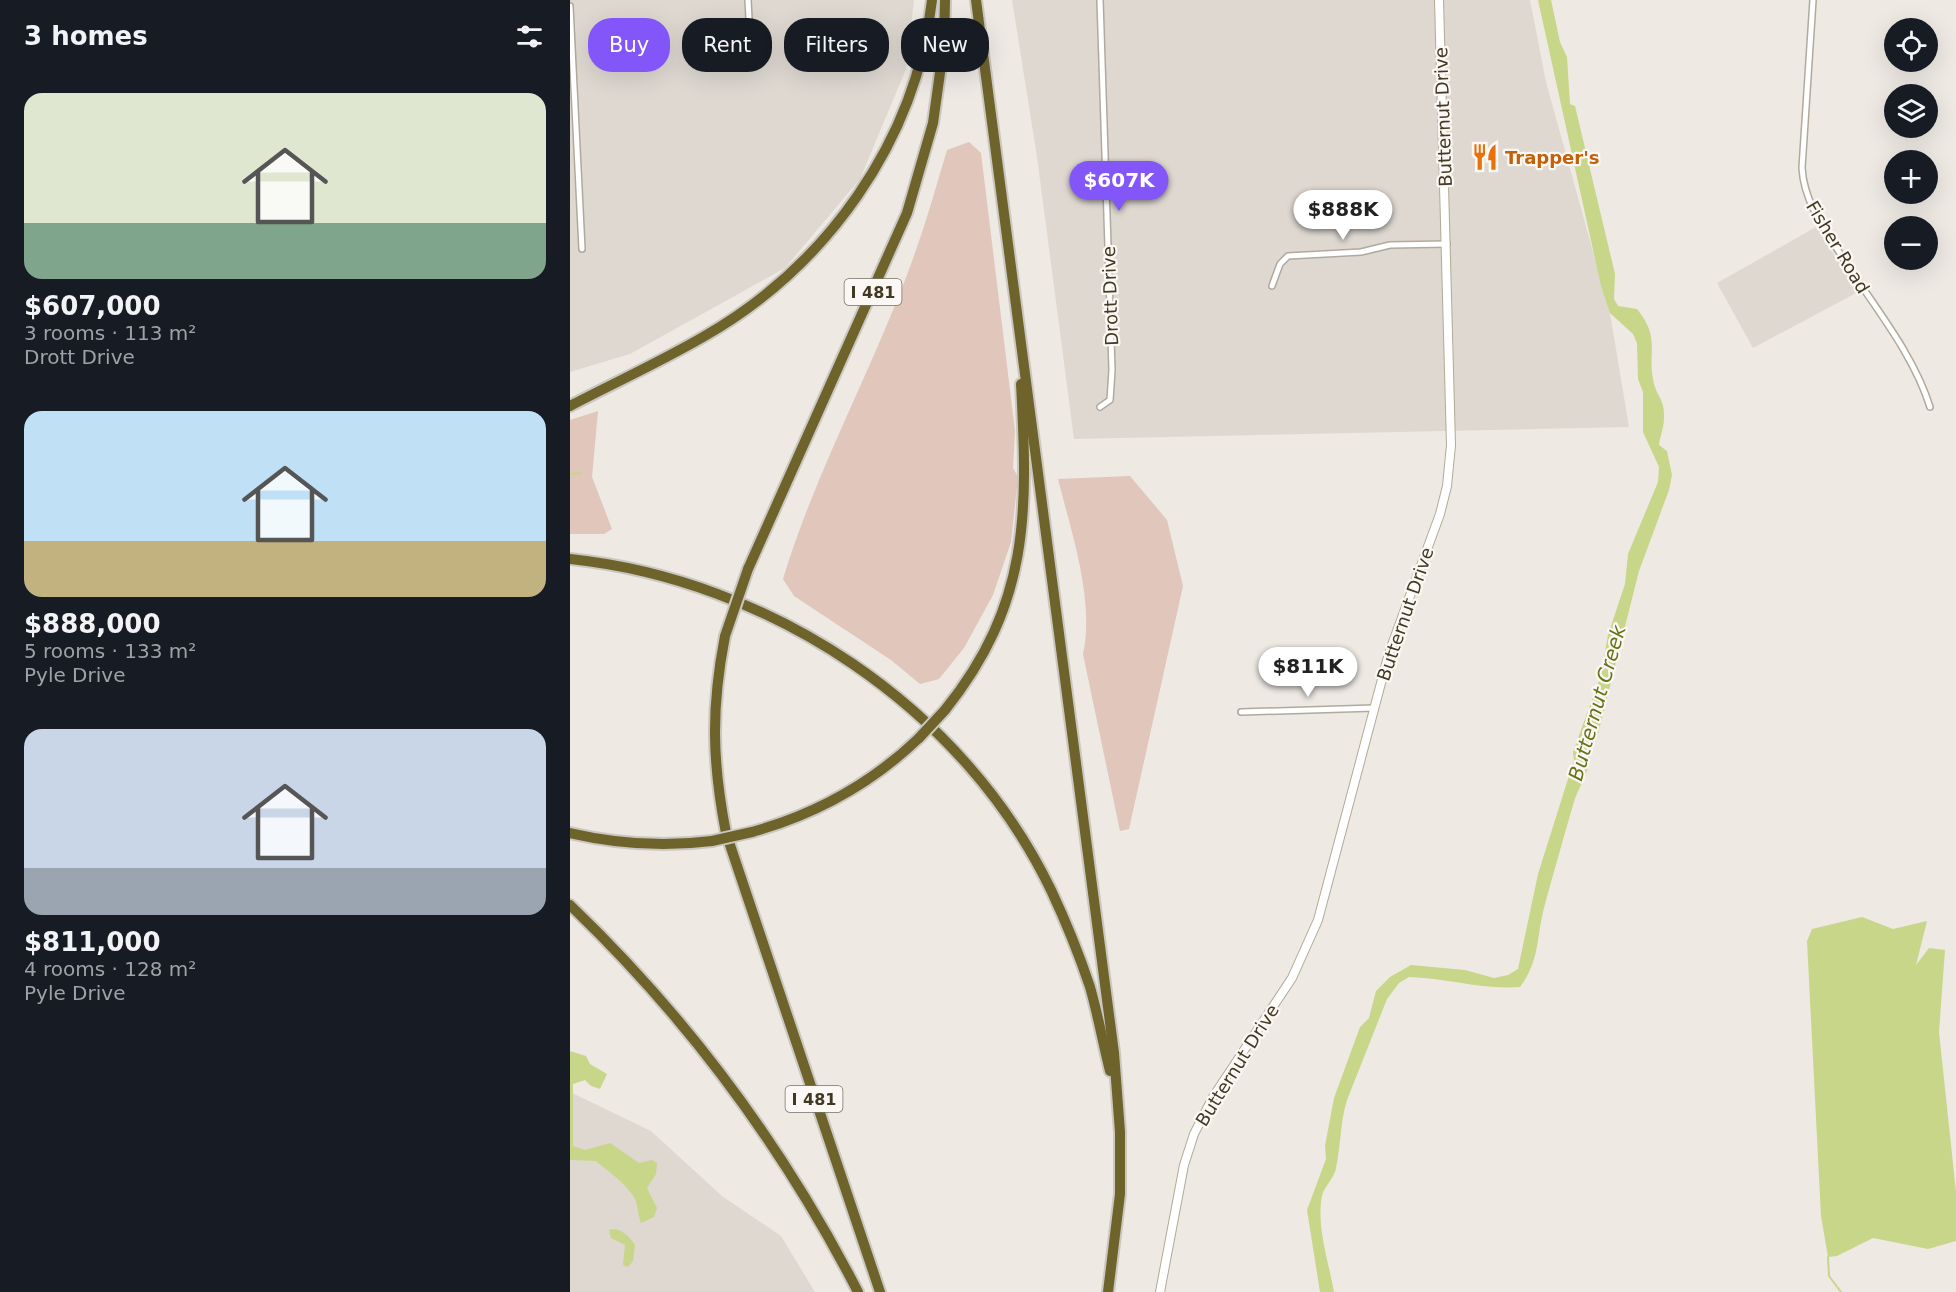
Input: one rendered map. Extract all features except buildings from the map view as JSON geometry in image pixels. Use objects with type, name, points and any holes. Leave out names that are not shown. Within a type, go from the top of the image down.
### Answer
[{"type":"highway","points":[[570,406],[704,337],[743,311],[798,268],[833,230],[878,165],[893,133],[920,62],[932,0]]},
{"type":"highway","name":"I 481","points":[[880,1292],[726,833],[717,784],[713,732],[718,674],[725,636],[748,569],[894,245],[912,197],[929,141],[940,80],[945,0]]},
{"type":"highway","points":[[976,0],[1113,1042],[1120,1132],[1120,1194],[1108,1292]]},
{"type":"highway","points":[[570,833],[628,843],[671,844],[712,841],[799,818],[838,800],[879,773],[919,738],[945,710],[985,652],[1013,582],[1020,553],[1026,473],[1017,324]]},
{"type":"highway","points":[[570,559],[613,565],[687,583],[733,600],[798,629],[861,670],[934,731],[964,763],[1009,820],[1050,888],[1074,942],[1090,988],[1116,1091]]},
{"type":"highway","points":[[570,905],[648,985],[732,1088],[795,1180],[858,1292]]},
{"type":"street","points":[[748,0],[749,18]]},
{"type":"street","name":"Drott Drive","points":[[1100,0],[1112,370],[1110,400],[1100,407]]},
{"type":"street","name":"Butternut Drive","points":[[1160,1292],[1184,1165],[1194,1134],[1213,1097],[1292,978],[1311,940],[1389,653],[1440,514],[1450,465],[1447,244],[1439,0]]},
{"type":"street","name":"Fisher Road","points":[[1814,0],[1802,168],[1806,194],[1823,227],[1904,354],[1930,407]]},
{"type":"street","points":[[570,6],[582,249]]},
{"type":"street","points":[[1272,286],[1281,264],[1288,256],[1361,252],[1390,244],[1447,244]]},
{"type":"street","points":[[1241,712],[1374,708]]},
{"type":"shaded area","points":[[570,0],[914,0],[912,18],[901,18],[901,72],[905,72],[860,179],[785,268],[630,354],[570,372]]},
{"type":"shaded area","points":[[1012,0],[1530,0],[1546,82],[1610,313],[1629,427],[1074,439],[1037,157]]},
{"type":"shaded area","points":[[969,142],[981,153],[1015,431],[1013,468],[1018,477],[1011,542],[993,595],[964,648],[939,679],[920,684],[891,660],[794,596],[783,579],[809,506],[907,275],[947,150]]},
{"type":"shaded area","points":[[1816,227],[1858,292],[1753,348],[1717,283]]},
{"type":"shaded area","points":[[598,411],[592,477],[612,529],[604,534],[570,534],[570,420]]},
{"type":"shaded area","points":[[1130,476],[1167,520],[1183,586],[1129,829],[1120,831],[1083,654],[1086,612],[1080,566],[1058,479]]},
{"type":"shaded area","points":[[570,1092],[651,1131],[722,1196],[781,1236],[815,1292],[570,1292]]},
{"type":"water","name":"Butternut Creek","points":[[1538,0],[1551,0],[1560,42],[1567,57],[1570,104],[1575,106],[1615,274],[1614,299],[1618,306],[1637,309],[1649,329],[1652,373],[1664,412],[1659,445],[1667,451],[1672,475],[1669,490],[1639,571],[1597,738],[1589,749],[1589,764],[1575,798],[1558,857],[1541,919],[1531,968],[1520,987],[1492,987],[1409,977],[1399,983],[1387,999],[1347,1100],[1336,1168],[1322,1196],[1322,1232],[1334,1292],[1320,1292],[1307,1210],[1326,1159],[1325,1146],[1334,1098],[1360,1027],[1369,1018],[1376,991],[1390,977],[1411,965],[1465,970],[1494,978],[1508,975],[1518,969],[1538,874],[1574,760],[1573,752],[1601,675],[1608,635],[1625,584],[1628,554],[1658,482],[1659,467],[1643,432],[1643,392],[1638,379],[1637,343],[1633,334],[1610,313],[1601,286]]},
{"type":"water","points":[[1862,917],[1893,929],[1927,921],[1916,965],[1929,948],[1945,950],[1939,1032],[1956,1192],[1956,1241],[1928,1249],[1873,1238],[1837,1256],[1828,1257],[1821,1216],[1807,941],[1812,929]]},
{"type":"water","points":[[570,1051],[586,1056],[590,1064],[607,1074],[600,1089],[591,1086],[585,1080],[573,1084],[573,1146],[585,1150],[610,1143],[639,1163],[652,1160],[657,1163],[656,1174],[647,1188],[657,1208],[654,1217],[641,1223],[635,1199],[617,1178],[596,1161],[570,1160]]},
{"type":"water","points":[[609,1230],[625,1234],[635,1245],[633,1261],[628,1267],[623,1265],[625,1245],[611,1238]]},
{"type":"waterway","points":[[570,474],[581,473]]},
{"type":"waterway","points":[[1828,1257],[1829,1276],[1841,1292]]},
{"type":"place","name":"Trapper's","points":[[1485,157]]}]
